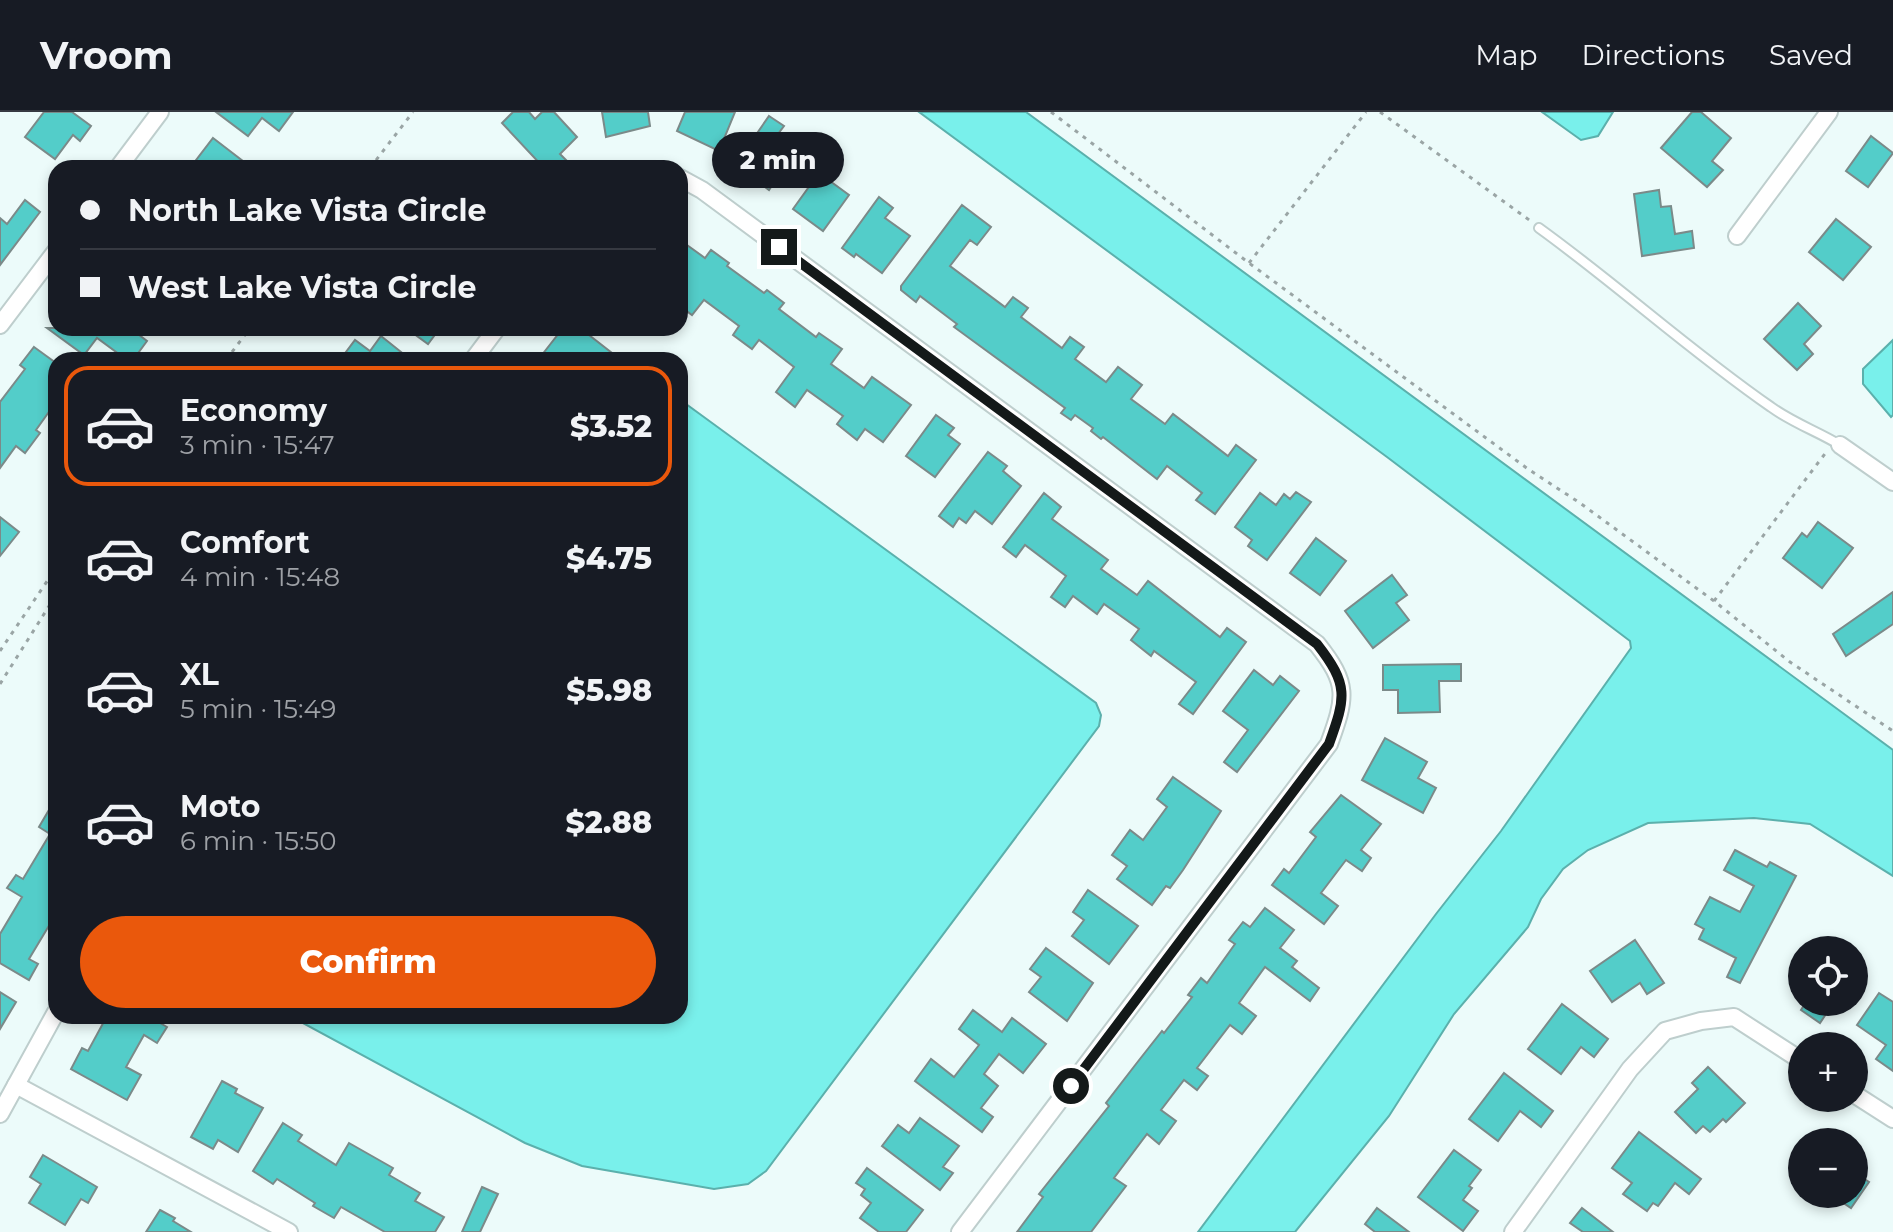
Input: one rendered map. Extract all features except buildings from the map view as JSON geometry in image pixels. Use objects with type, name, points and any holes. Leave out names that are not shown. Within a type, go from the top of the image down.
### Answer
[{"type":"street","points":[[124,160],[160,112]]},
{"type":"street","points":[[1737,236],[1829,112]]},
{"type":"street","points":[[688,182],[1317,644],[1336,668],[1341,686],[1341,711],[1329,744],[960,1232]]},
{"type":"street","points":[[0,325],[48,262]]},
{"type":"street","points":[[1837,444],[1893,482]]},
{"type":"street","points":[[1513,1232],[1630,1069],[1665,1031],[1701,1021],[1734,1017],[1788,1052]]},
{"type":"street","points":[[0,1114],[49,1024]]},
{"type":"street","points":[[16,1085],[289,1232]]},
{"type":"street","points":[[1868,1103],[1893,1119]]},
{"type":"lane","points":[[1539,228],[1596,268],[1630,300],[1769,406],[1798,426],[1837,444]]},
{"type":"path","points":[[376,160],[413,112]]},
{"type":"path","points":[[1051,112],[1528,469],[1714,601],[1790,662],[1893,731]]},
{"type":"path","points":[[1249,263],[1366,112]]},
{"type":"path","points":[[1380,112],[1539,228]]},
{"type":"path","points":[[1714,601],[1837,444]]},
{"type":"path","points":[[0,651],[48,580]]},
{"type":"path","points":[[0,684],[48,608]]},
{"type":"water","points":[[919,112],[1026,112],[1893,750],[1893,876],[1810,824],[1754,818],[1648,823],[1588,850],[1563,869],[1541,899],[1528,927],[1454,1014],[1389,1116],[1295,1232],[1198,1232],[1501,831],[1631,648],[1630,641],[1387,457]]},
{"type":"water","points":[[1542,112],[1613,112],[1598,136],[1581,140]]},
{"type":"water","points":[[1893,340],[1891,417],[1863,384],[1863,369]]},
{"type":"water","points":[[688,405],[1096,703],[1101,715],[1099,726],[766,1171],[748,1184],[714,1189],[582,1166],[525,1143],[305,1024],[688,1024]]},
{"type":"route","points":[[779,247],[1317,644],[1336,668],[1341,686],[1341,711],[1329,744],[1071,1086]]}]
